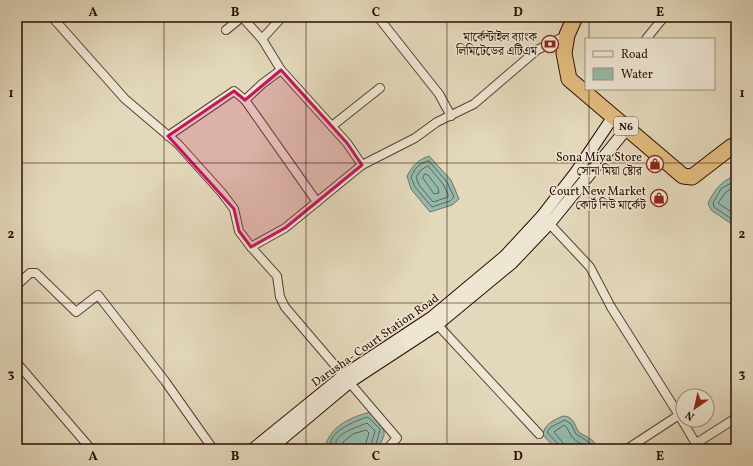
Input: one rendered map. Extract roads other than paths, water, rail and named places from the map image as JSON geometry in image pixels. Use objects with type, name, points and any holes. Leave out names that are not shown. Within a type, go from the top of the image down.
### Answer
[{"type":"highway","name":"N6","points":[[575,17],[567,35],[564,53],[570,78],[613,117],[628,127],[683,176],[692,177],[731,147],[736,145]]},
{"type":"street","points":[[52,17],[125,99],[178,144],[234,209],[239,231],[251,248],[277,276],[280,297],[285,307],[397,438],[387,449]]},
{"type":"street","points":[[226,30],[242,17],[262,40],[282,70],[347,143],[362,166]]},
{"type":"street","points":[[262,40],[282,17]]},
{"type":"street","points":[[378,17],[439,94],[451,116]]},
{"type":"street","points":[[647,38],[664,17]]},
{"type":"street","points":[[251,248],[285,228],[362,166],[415,138],[436,122],[474,104],[538,50],[567,35]]},
{"type":"street","points":[[245,100],[262,84],[282,70]]},
{"type":"street","points":[[332,126],[380,88]]},
{"type":"street","points":[[168,136],[234,91],[245,100],[317,202]]},
{"type":"street","name":"Darusha- Court Station Road","points":[[546,220],[613,117]]},
{"type":"street","name":"Darusha- Court Station Road","points":[[254,449],[276,444],[347,379],[435,321],[546,220],[628,127]]},
{"type":"street","points":[[546,220],[590,267],[612,307],[675,409]]},
{"type":"street","points":[[17,285],[30,273],[36,273],[76,312],[98,295],[165,381],[213,449]]},
{"type":"street","points":[[435,321],[539,434]]},
{"type":"street","points":[[17,363],[90,449]]},
{"type":"street","points":[[627,449],[675,418]]},
{"type":"street","points":[[687,428],[697,446],[736,418]]},
{"type":"water","points":[[429,156],[451,180],[459,199],[452,205],[430,212],[411,189],[407,176],[416,163]]},
{"type":"water","points":[[736,176],[736,227],[711,210],[708,203],[719,186]]},
{"type":"water","points":[[370,412],[384,427],[384,436],[378,449],[329,449],[326,444],[329,437],[338,427],[356,416]]},
{"type":"water","points":[[563,416],[570,418],[580,433],[594,442],[595,449],[556,449],[543,435],[547,425]]},
{"type":"place","name":"মার্কেন্টাইল ব্যাংক লিমিটেডের এটিএম","points":[[550,44]]},
{"type":"place","name":"Sona Miya Store সোনা মিয়া ষ্টোর","points":[[655,164]]},
{"type":"place","name":"Court New Market কোর্ট নিউ মার্কেট","points":[[659,198]]}]
